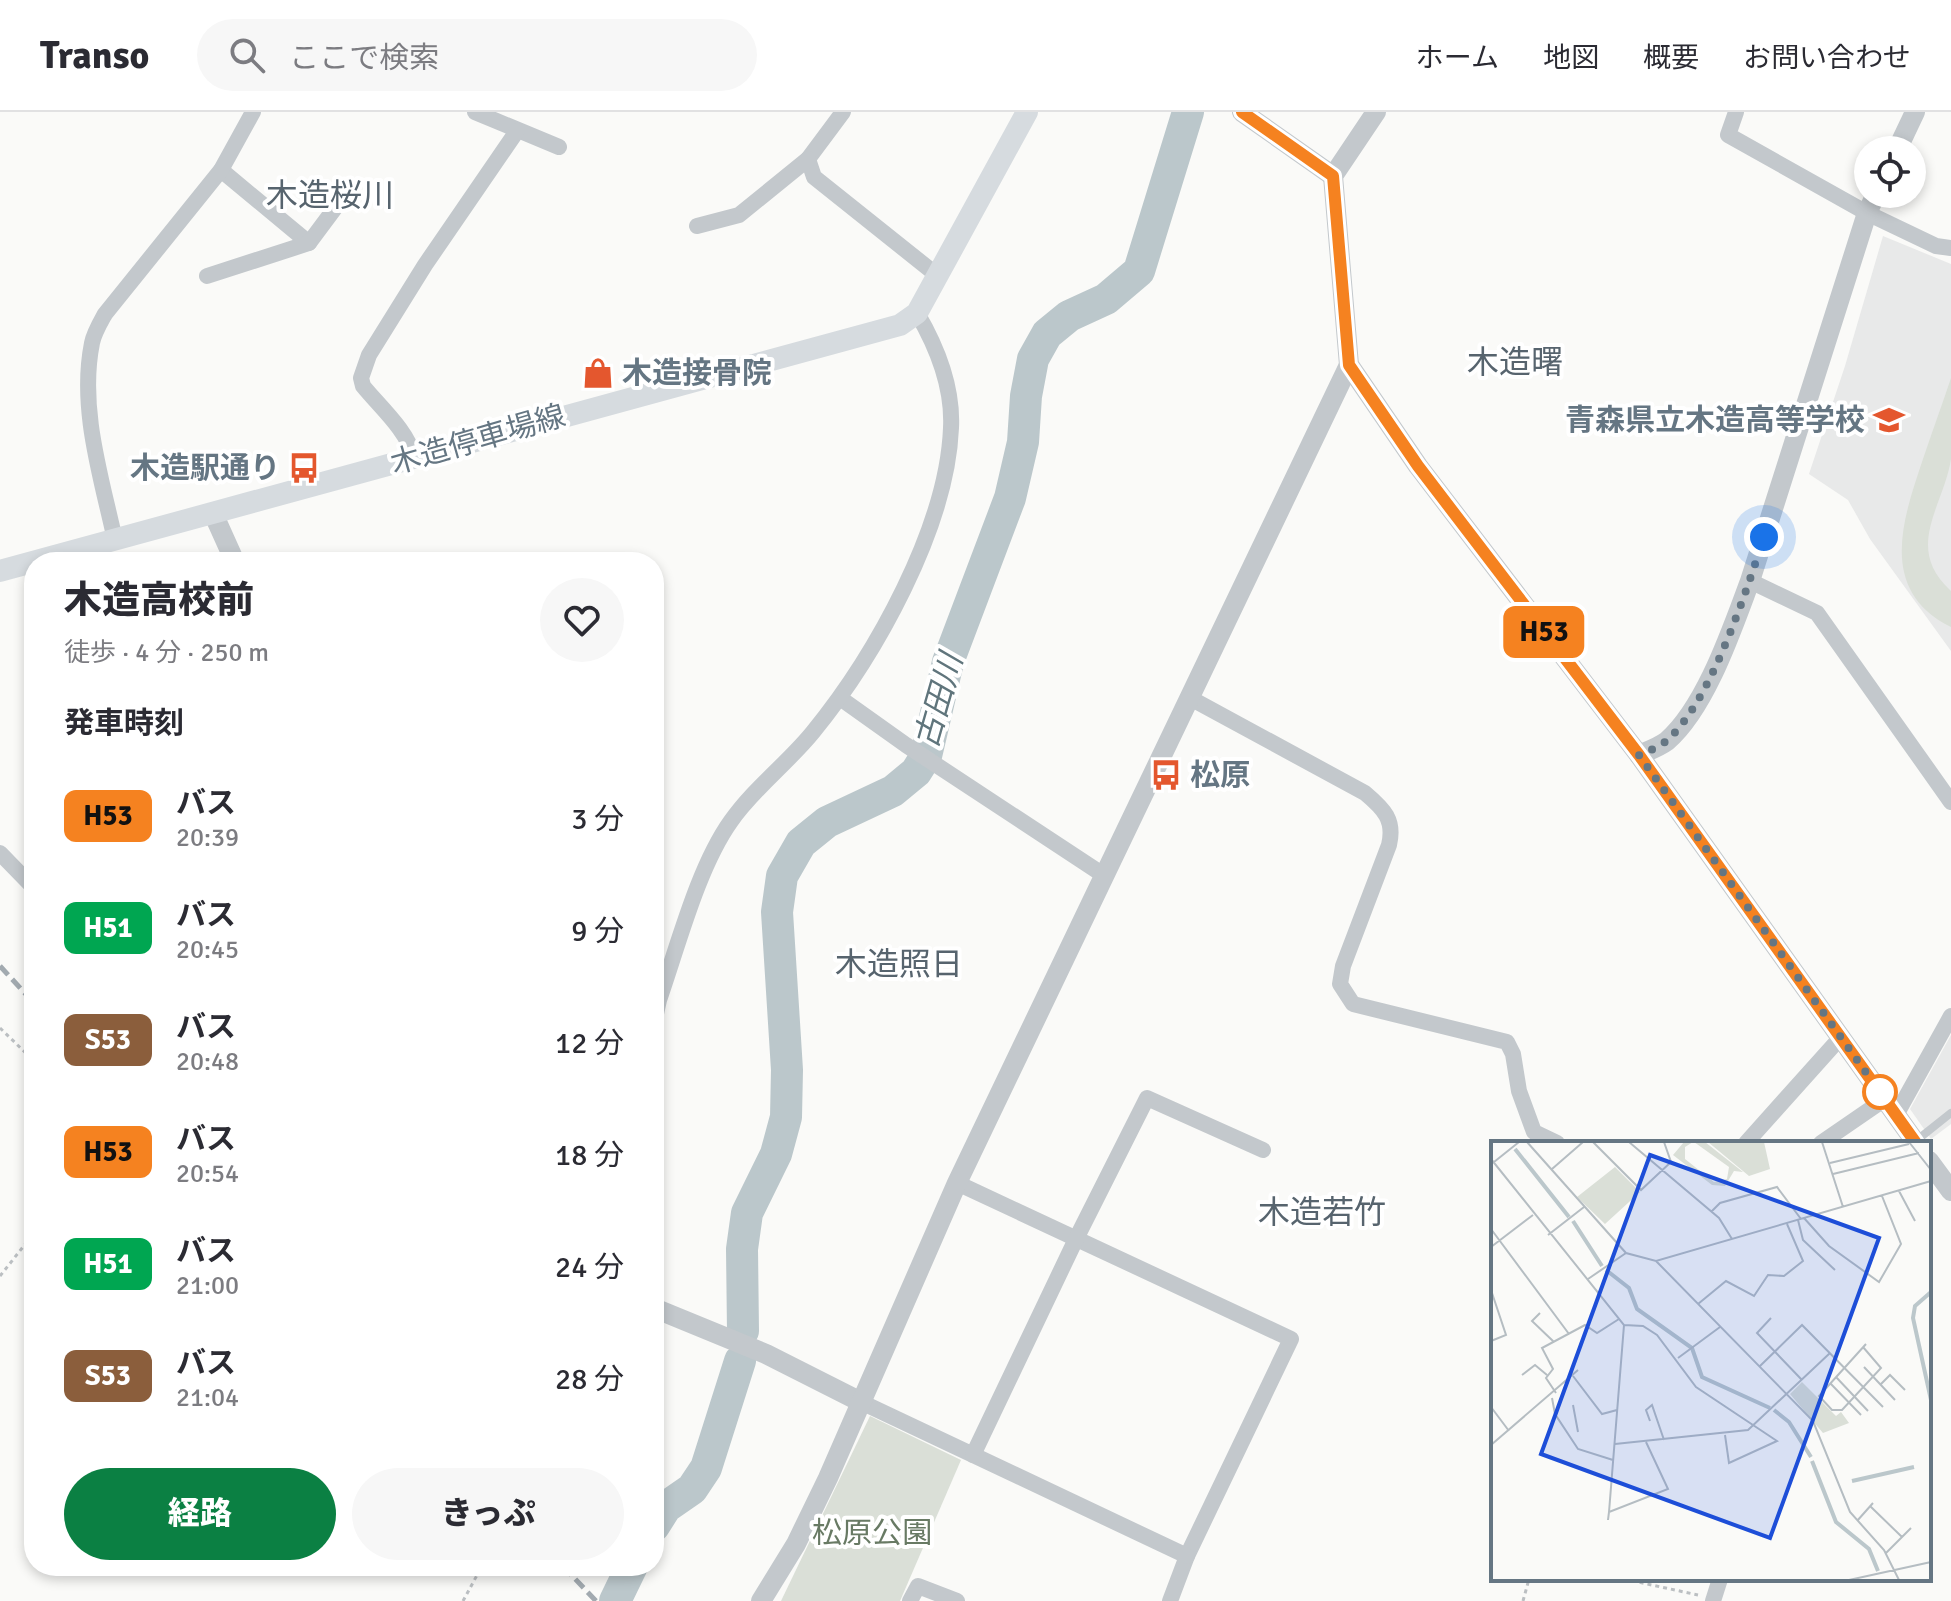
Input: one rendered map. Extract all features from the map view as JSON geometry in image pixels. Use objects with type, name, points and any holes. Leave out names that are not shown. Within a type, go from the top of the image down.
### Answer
[{"type":"main road","points":[[917,313],[1027,112]]},
{"type":"main road","name":"木造停車場線","points":[[70,552],[900,325],[917,313]]},
{"type":"main road","name":"木造停車場線","points":[[0,571],[24,565]]},
{"type":"street","points":[[115,540],[94,442],[87,385],[93,340],[105,314],[221,170],[253,112]]},
{"type":"street","points":[[475,112],[559,147]]},
{"type":"street","points":[[697,226],[739,215],[808,159],[843,112]]},
{"type":"street","points":[[1242,112],[1333,176]]},
{"type":"street","points":[[1376,112],[1333,176],[1349,365],[1418,466],[1639,755],[1841,1037],[1903,1129]]},
{"type":"street","points":[[1736,112],[1728,135],[1867,213],[1936,246],[1951,248]]},
{"type":"street","points":[[1904,136],[1915,112]]},
{"type":"street","points":[[414,457],[401,431],[363,386],[361,378],[369,355],[425,265],[517,131]]},
{"type":"street","points":[[808,159],[814,177],[938,276]]},
{"type":"street","points":[[221,170],[309,243]]},
{"type":"street","points":[[207,276],[309,243],[347,192]]},
{"type":"street","points":[[1639,755],[1664,743],[1685,722],[1728,638],[1750,581],[1869,208]]},
{"type":"street","points":[[664,986],[708,860],[731,820],[811,735],[858,673],[903,589],[928,530],[946,468],[951,426],[948,393],[933,340],[917,313]]},
{"type":"street","points":[[761,1601],[796,1544],[957,1183],[1349,365]]},
{"type":"street","points":[[213,513],[231,552]]},
{"type":"street","points":[[1750,581],[1817,613],[1951,802]]},
{"type":"street","points":[[840,698],[1105,876]]},
{"type":"street","points":[[1190,698],[1365,793],[1382,808],[1392,830],[1389,845],[1343,966],[1340,984],[1353,1004],[1507,1042],[1513,1054],[1519,1091],[1534,1132],[1553,1141]]},
{"type":"street","points":[[0,853],[24,878]]},
{"type":"street","points":[[1903,1129],[1951,1016]]},
{"type":"street","points":[[1748,1141],[1841,1037]]},
{"type":"street","points":[[973,1455],[1147,1098],[1263,1150]]},
{"type":"street","points":[[1833,1141],[1903,1129]]},
{"type":"street","points":[[1931,1164],[1951,1191]]},
{"type":"street","points":[[957,1183],[1291,1339],[1187,1556],[1170,1601]]},
{"type":"street","points":[[664,1312],[766,1354],[1187,1556]]},
{"type":"street","points":[[910,1601],[918,1586],[957,1601]]},
{"type":"lane","points":[[1903,1129],[1951,1113]]},
{"type":"path","points":[[0,1028],[24,1051]]},
{"type":"path","points":[[0,1276],[24,1246]]},
{"type":"path","points":[[464,1601],[477,1576]]},
{"type":"path","points":[[1523,1601],[1528,1581]]},
{"type":"path","points":[[1633,1581],[1714,1600]]},
{"type":"shaded area","name":"青森県立木造高等学校","points":[[1883,236],[1951,264],[1951,651],[1870,539],[1848,500],[1809,474]]},
{"type":"shaded area","points":[[1951,1035],[1951,1124],[1931,1139],[1910,1109]]},
{"type":"green space","points":[[1951,378],[1951,459],[1930,526],[1928,543],[1930,559],[1937,575],[1951,591],[1951,627],[1928,612],[1913,594],[1904,573],[1902,552],[1909,505]]},
{"type":"green space","name":"松原公園","points":[[870,1416],[961,1460],[900,1601],[781,1601]]},
{"type":"waterway","name":"古田川","points":[[743,1331],[742,1249],[747,1213],[776,1154],[786,1117],[787,1070],[777,912],[782,876],[801,843],[827,822],[893,791],[916,772],[926,756],[948,662],[1010,498],[1023,442],[1026,396],[1033,359],[1047,334],[1069,316],[1106,299],[1139,271],[1188,112]]},
{"type":"waterway","name":"古田川","points":[[664,1510],[692,1489],[706,1468],[740,1361]]},
{"type":"waterway","name":"古田川","points":[[615,1601],[627,1576]]},
{"type":"railway","points":[[0,966],[24,992]]},
{"type":"railway","points":[[572,1576],[596,1601]]},
{"type":"bus line","name":"H53","points":[[1242,112],[1333,176],[1349,365],[1418,466],[1639,755],[1915,1141]]},
{"type":"place","name":"木造接骨院","points":[[598,373]]},
{"type":"place","name":"青森県立木造高等学校","points":[[1889,420]]},
{"type":"place","name":"木造駅通り","points":[[304,468]]},
{"type":"place","name":"松原","points":[[1166,775]]},
{"type":"district","name":"木造桜川","points":[[330,195]]},
{"type":"district","name":"木造曙","points":[[1515,362]]},
{"type":"district","name":"木造照日","points":[[899,964]]},
{"type":"district","name":"木造若竹","points":[[1322,1212]]},
{"type":"route","points":[[1764,537],[1728,638],[1685,722],[1664,743],[1639,755],[1880,1092]]}]
